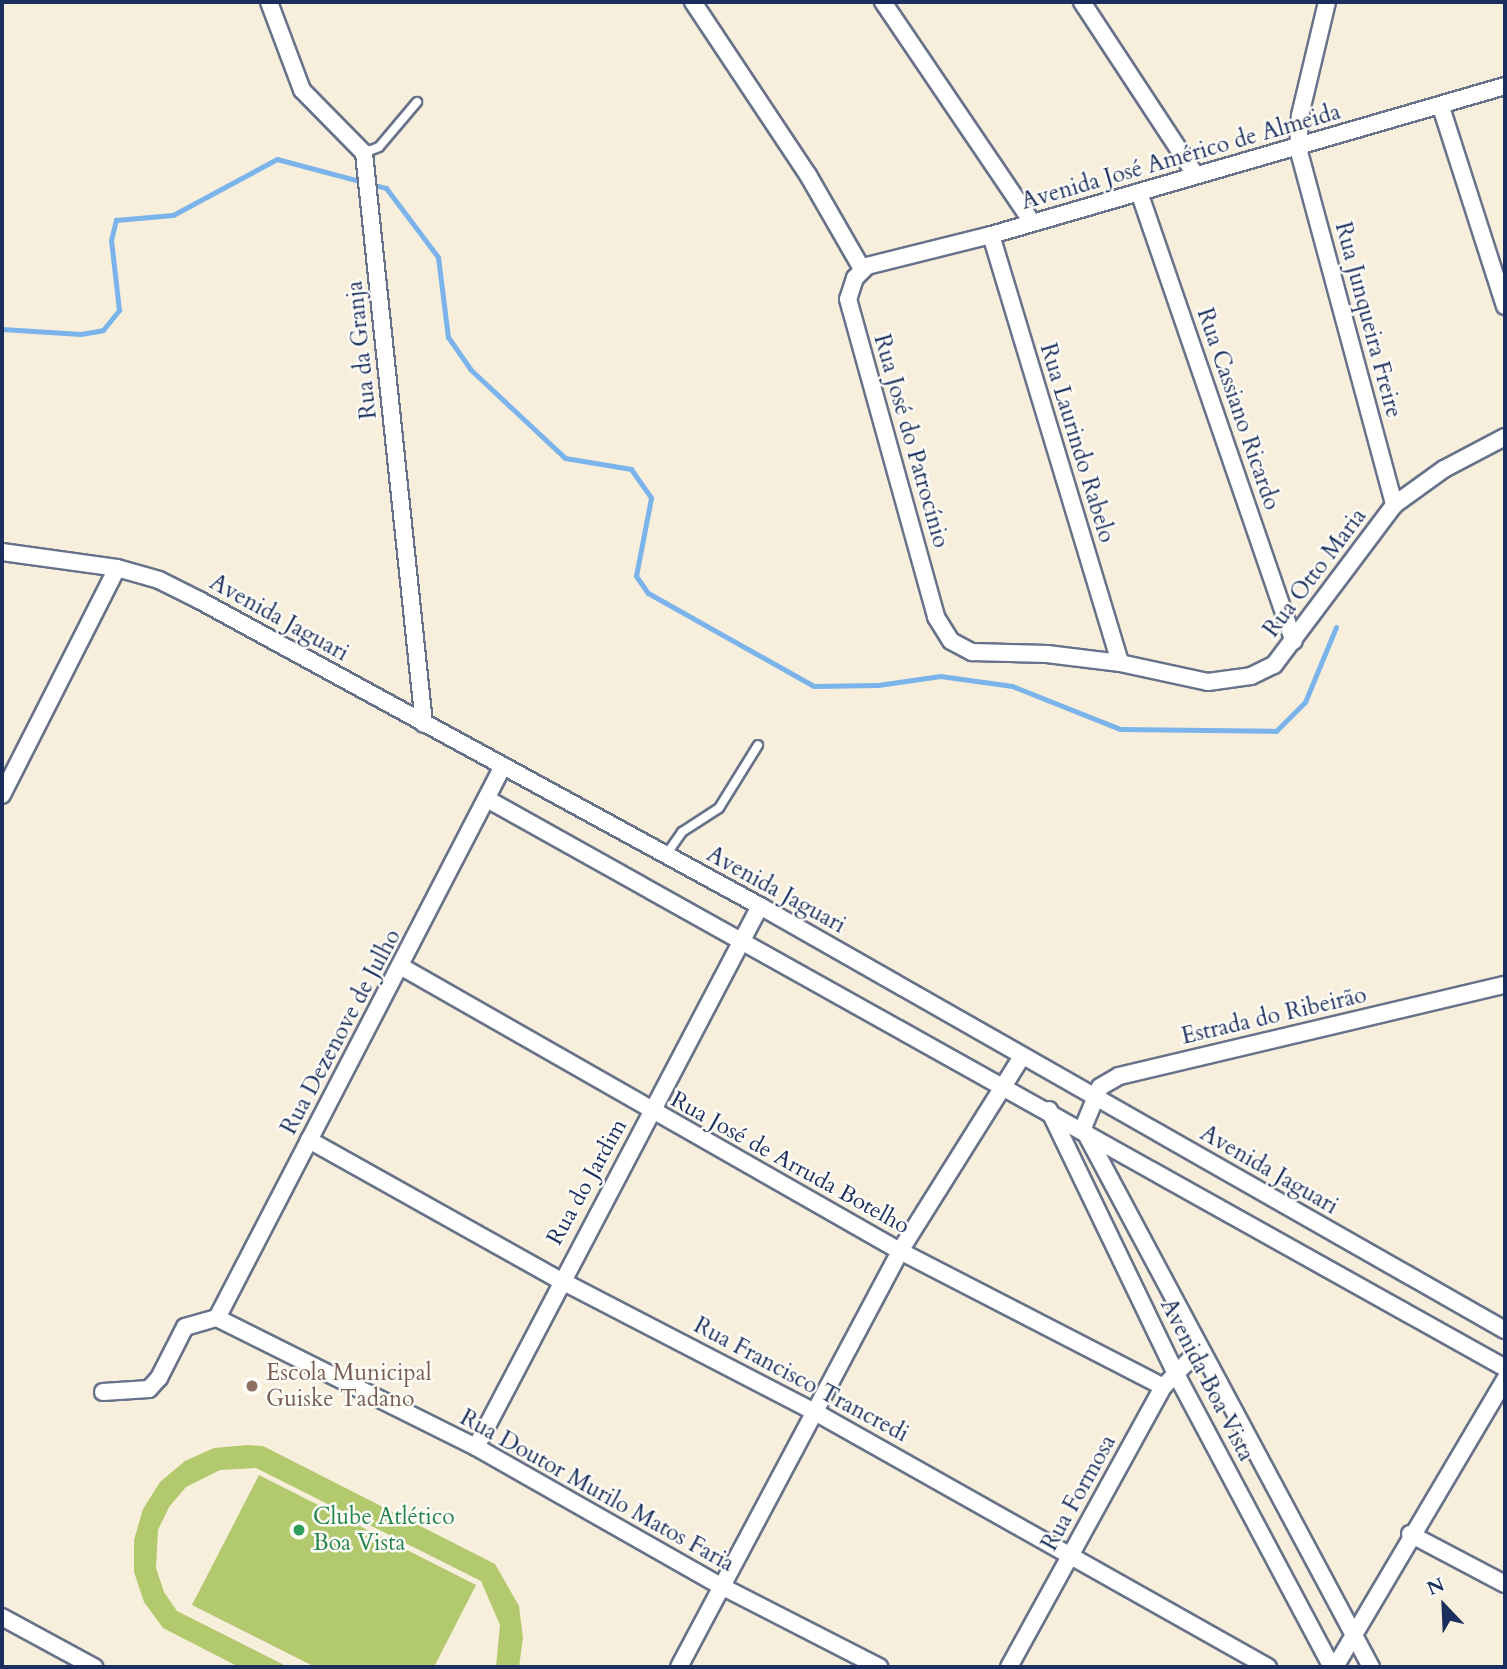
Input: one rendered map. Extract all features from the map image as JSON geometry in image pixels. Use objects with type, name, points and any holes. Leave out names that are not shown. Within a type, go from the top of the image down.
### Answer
[{"type":"street","points":[[269,2],[302,90],[365,157]]},
{"type":"street","points":[[693,2],[865,267]]},
{"type":"street","points":[[883,2],[1032,222]]},
{"type":"street","points":[[1082,2],[1195,174]]},
{"type":"street","name":"Rua Junqueira Freire","points":[[1327,2],[1300,115],[1298,148],[1394,505]]},
{"type":"street","name":"Avenida José Américo de Almeida","points":[[865,267],[991,235],[1195,174],[1441,107],[1505,86]]},
{"type":"street","points":[[1441,107],[1498,257],[1505,306]]},
{"type":"street","name":"Rua da Granja","points":[[365,157],[424,724]]},
{"type":"street","name":"Rua Cassiano Ricardo","points":[[1139,192],[1294,640]]},
{"type":"street","name":"Rua Laurindo Rabelo","points":[[991,235],[1120,663]]},
{"type":"street","name":"Rua José do Patrocínio","points":[[865,267],[851,286],[850,309],[944,632]]},
{"type":"street","name":"Rua Otto Maria","points":[[944,632],[972,652],[1047,654],[1120,663],[1208,682],[1234,681],[1274,665],[1394,505],[1444,469],[1505,437]]},
{"type":"street","name":"Avenida Jaguari","points":[[2,552],[117,568],[159,580],[199,600],[760,906],[1021,1058],[1505,1329]]},
{"type":"street","points":[[2,795],[117,568]]},
{"type":"street","name":"Rua Dezenove de Julho","points":[[217,1318],[402,967],[503,766]]},
{"type":"street","points":[[486,799],[1001,1083],[1505,1368]]},
{"type":"street","name":"Rua do Jardim","points":[[475,1447],[560,1279],[745,941],[760,906]]},
{"type":"street","name":"Rua José de Arruda Botelho","points":[[402,967],[900,1251],[1163,1387]]},
{"type":"street","name":"Estrada do Ribeirão","points":[[1083,1129],[1100,1087],[1119,1076],[1505,985]]},
{"type":"street","points":[[679,1667],[900,1251],[1001,1083],[1021,1058]]},
{"type":"street","name":"Avenida Boa Vista","points":[[1049,1110],[1175,1372],[1333,1667]]},
{"type":"street","name":"Avenida Boa Vista","points":[[1083,1129],[1371,1667]]},
{"type":"street","name":"Rua Francisco Trancredi","points":[[309,1140],[560,1279],[815,1412],[1268,1667]]},
{"type":"street","points":[[103,1392],[149,1389],[159,1378],[185,1327],[217,1318]]},
{"type":"street","name":"Rua Doutor Murilo Matos Faria","points":[[217,1318],[475,1447],[721,1586],[879,1667]]},
{"type":"street","name":"Rua Formosa","points":[[1009,1667],[1163,1387],[1200,1349]]},
{"type":"street","points":[[1333,1667],[1505,1379]]},
{"type":"street","points":[[1410,1534],[1505,1584]]},
{"type":"street","points":[[2,1618],[94,1667]]},
{"type":"lane","points":[[365,157],[379,147],[417,102]]},
{"type":"lane","points":[[666,855],[682,831],[719,808],[758,745]]},
{"type":"green space","points":[[263,1446],[495,1564],[519,1606],[523,1638],[519,1667],[496,1667],[500,1625],[481,1581],[256,1468],[220,1470],[186,1487],[169,1507],[158,1530],[156,1568],[164,1592],[177,1611],[288,1667],[239,1667],[163,1628],[144,1602],[134,1572],[134,1540],[143,1509],[160,1482],[185,1461],[214,1448]]},
{"type":"green space","name":"Clube Atlético Boa Vista","points":[[259,1475],[476,1585],[434,1667],[315,1667],[192,1605]]},
{"type":"waterway","points":[[2,329],[81,334],[103,330],[119,310],[111,240],[116,220],[173,215],[277,159],[386,188],[438,257],[448,337],[470,369],[565,458],[631,469],[651,498],[636,576],[648,593],[814,686],[878,685],[940,676],[1012,686],[1120,729],[1276,731],[1305,702],[1336,627]]},
{"type":"place","name":"Escola Municipal Guiske Tadano","points":[[252,1386]]},
{"type":"place","name":"Clube Atlético Boa Vista","points":[[299,1530]]}]
